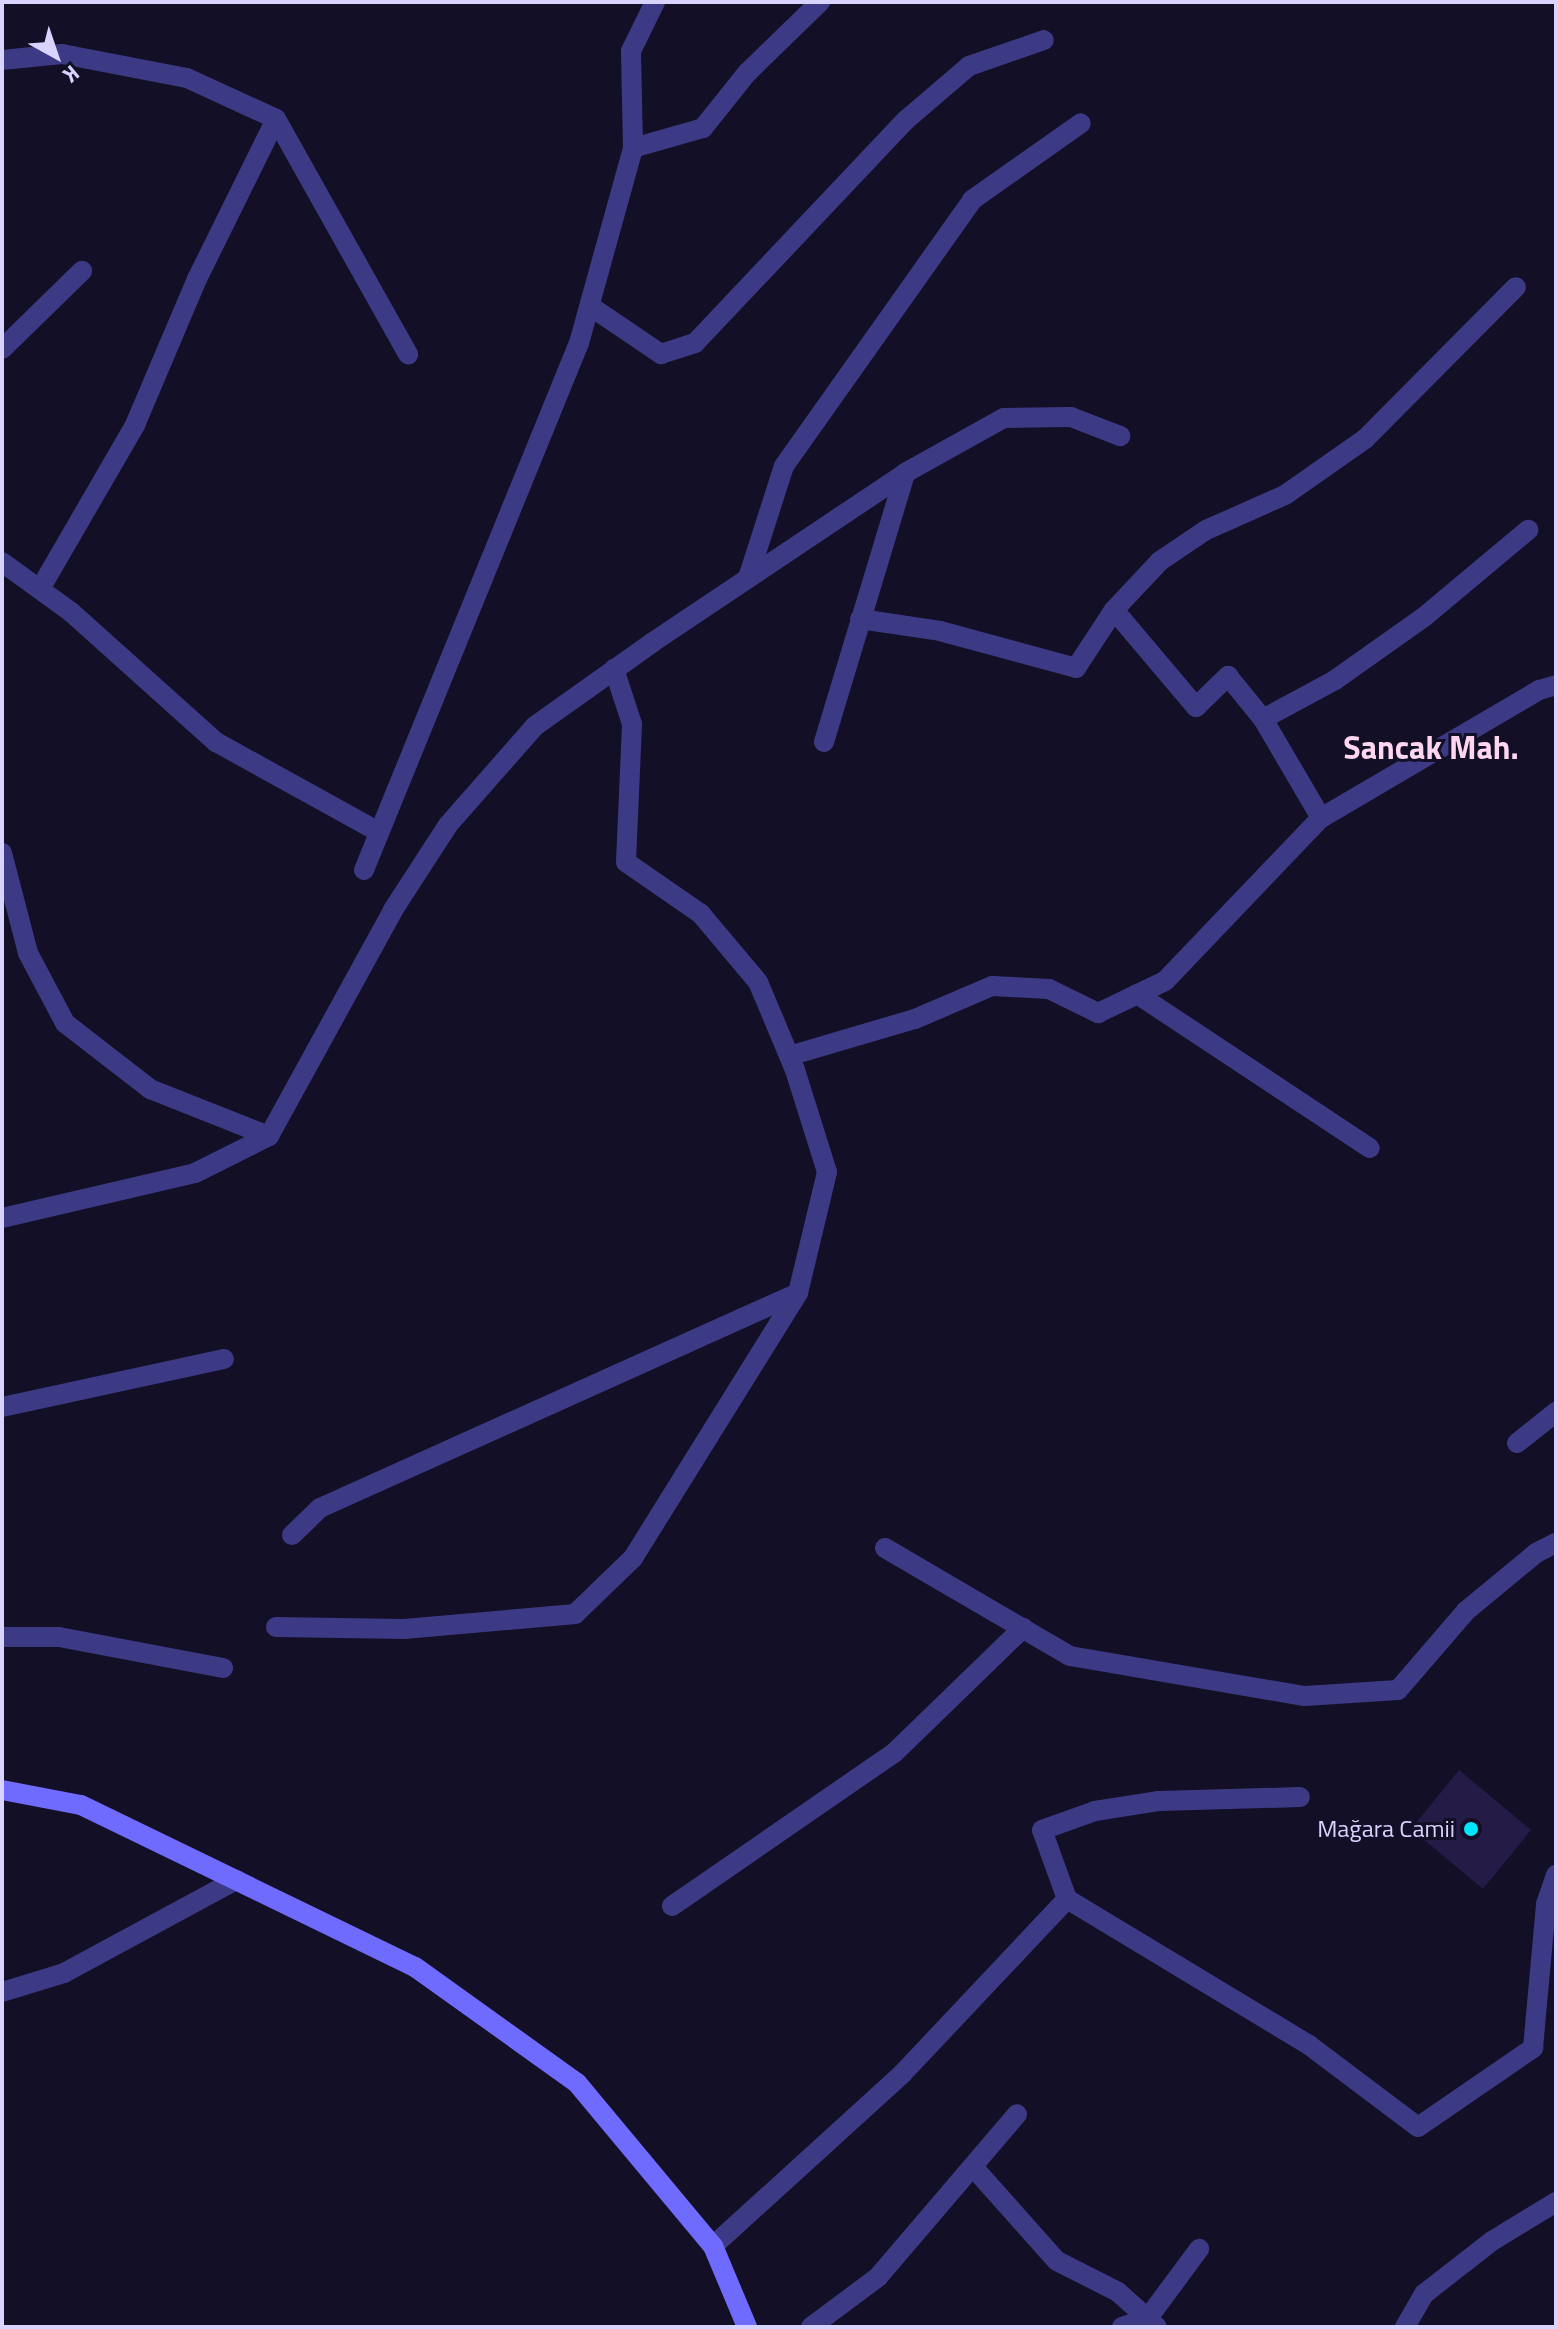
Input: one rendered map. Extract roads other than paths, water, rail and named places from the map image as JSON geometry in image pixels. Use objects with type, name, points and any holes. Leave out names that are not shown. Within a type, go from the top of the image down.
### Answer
[{"type":"street","points":[[364,870],[579,343],[633,148],[631,51],[655,2]]},
{"type":"street","points":[[633,148],[703,128],[747,73],[820,2]]},
{"type":"street","points":[[590,306],[661,354],[695,343],[906,120],[969,66],[1044,40]]},
{"type":"street","points":[[2,60],[62,54],[187,78],[276,119],[408,354]]},
{"type":"street","points":[[40,589],[135,425],[197,279],[276,119]]},
{"type":"street","points":[[748,578],[784,466],[972,200],[1081,123]]},
{"type":"street","points":[[2,349],[82,271]]},
{"type":"street","points":[[860,619],[940,631],[1076,668],[1114,610],[1171,553],[1206,530],[1285,495],[1365,439],[1516,287]]},
{"type":"street","points":[[2,1218],[195,1173],[269,1136],[393,910],[448,825],[535,726],[614,669],[905,473],[1004,418],[1071,417],[1120,436]]},
{"type":"street","points":[[824,742],[905,473]]},
{"type":"street","points":[[1263,719],[1373,653],[1528,530]]},
{"type":"street","points":[[2,562],[40,589],[216,742],[379,832]]},
{"type":"street","points":[[1114,610],[1196,707],[1228,676],[1263,719],[1321,818]]},
{"type":"street","points":[[276,1627],[404,1629],[575,1614],[633,1558],[798,1293],[827,1172],[789,1056],[758,982],[701,914],[626,862],[632,724],[614,669]]},
{"type":"street","points":[[789,1056],[915,1019],[992,986],[1049,989],[1098,1013],[1165,981],[1321,818],[1539,690],[1556,685]]},
{"type":"street","points":[[2,853],[28,953],[65,1023],[150,1089],[269,1136]]},
{"type":"street","points":[[1137,994],[1370,1148]]},
{"type":"street","points":[[292,1535],[320,1508],[798,1293]]},
{"type":"street","points":[[2,1407],[224,1359]]},
{"type":"street","points":[[1517,1443],[1556,1412]]},
{"type":"street","points":[[885,1548],[1070,1656],[1305,1696],[1398,1690],[1466,1611],[1536,1553],[1556,1543]]},
{"type":"street","points":[[672,1906],[894,1753],[1023,1628]]},
{"type":"street","points":[[2,1637],[59,1637],[223,1668]]},
{"type":"street","points":[[2,1790],[81,1805],[415,1967],[577,2083],[713,2246],[747,2327]]},
{"type":"street","points":[[1300,1797],[1159,1801],[1095,1811],[1042,1830],[1067,1899],[1309,2045],[1418,2127],[1533,2048],[1546,1904],[1556,1875]]},
{"type":"street","points":[[2,1992],[64,1973],[236,1880]]},
{"type":"street","points":[[713,2246],[903,2073],[1067,1899]]},
{"type":"street","points":[[811,2327],[878,2277],[1017,2114]]},
{"type":"street","points":[[974,2168],[1057,2261],[1118,2292],[1152,2323]]},
{"type":"street","points":[[1405,2327],[1424,2294],[1492,2241],[1556,2202]]},
{"type":"street","points":[[1122,2327],[1152,2323],[1199,2249]]},
{"type":"place","name":"Mağara Camii","points":[[1471,1829]]},
{"type":"district","name":"Sancak Mah.","points":[[1431,747]]}]
